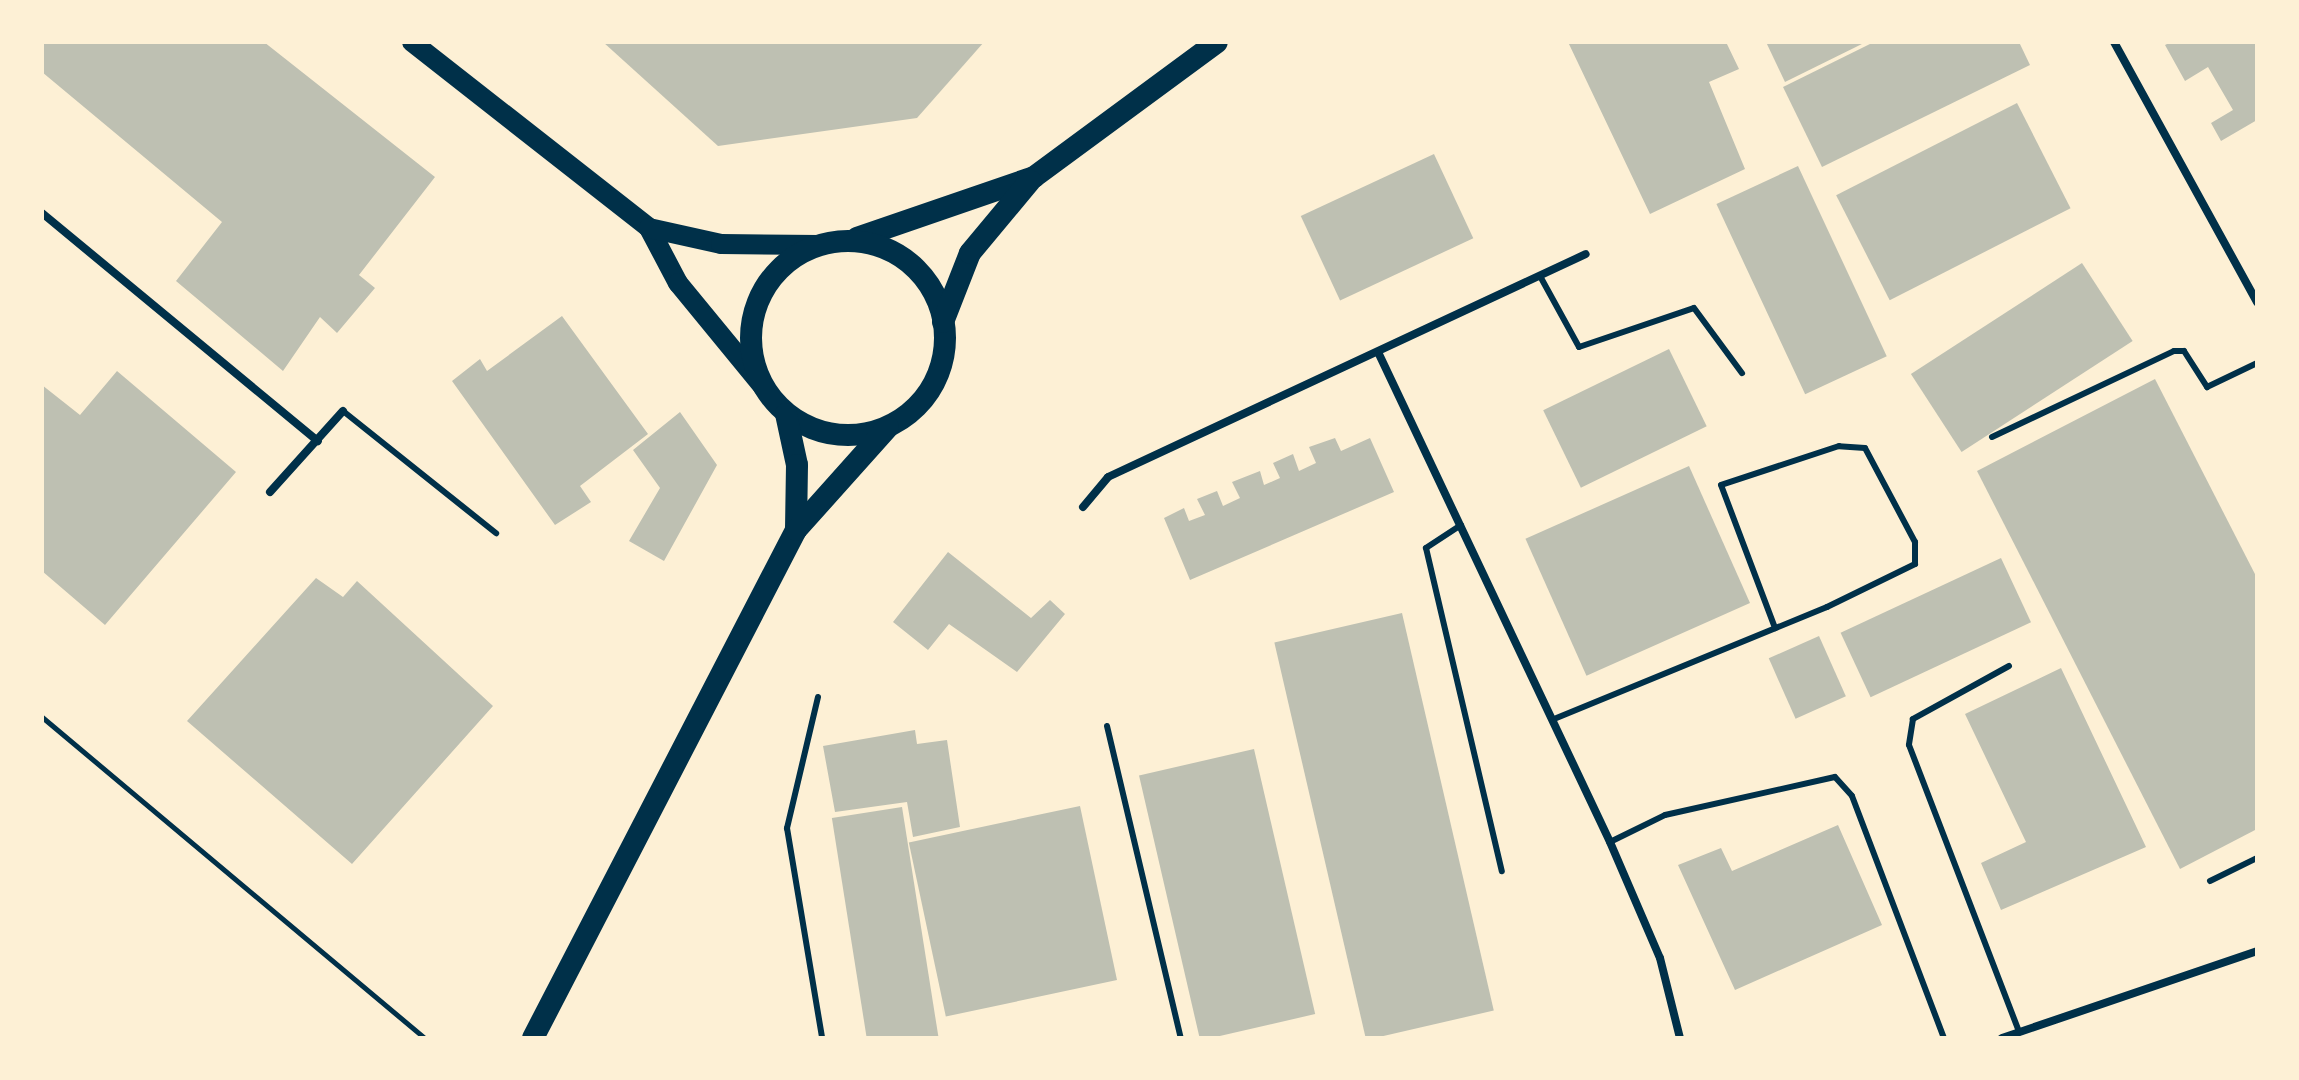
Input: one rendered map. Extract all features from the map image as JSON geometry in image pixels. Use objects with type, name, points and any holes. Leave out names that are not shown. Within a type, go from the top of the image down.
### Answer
[{"type":"highway","points":[[533,1038],[796,530],[888,427],[933,384],[943,322],[970,253],[1034,177],[1217,42]]},
{"type":"highway","points":[[888,427],[835,435],[786,414],[765,389],[753,362],[757,304],[793,258],[819,245],[848,241],[1034,177]]},
{"type":"highway","points":[[848,241],[900,256],[935,296],[943,322]]},
{"type":"highway","points":[[786,414],[797,465],[796,530]]},
{"type":"main road","points":[[412,42],[649,228],[678,283],[765,389]]},
{"type":"main road","points":[[649,228],[721,244],[819,245]]},
{"type":"street","points":[[2114,42],[2257,302]]},
{"type":"street","points":[[42,213],[318,441]]},
{"type":"street","points":[[1083,507],[1108,477],[1586,254]]},
{"type":"street","points":[[1378,352],[1610,842],[1660,958],[1680,1038]]},
{"type":"street","points":[[270,492],[343,411]]},
{"type":"street","points":[[2002,1038],[2257,951]]},
{"type":"lane","points":[[1540,276],[1579,347],[1694,308],[1742,373]]},
{"type":"lane","points":[[1992,437],[2174,351],[2184,351],[2207,387],[2257,363]]},
{"type":"lane","points":[[343,411],[496,533]]},
{"type":"lane","points":[[1554,719],[1775,628],[1915,564],[1915,542],[1865,448],[1839,446],[1721,485],[1775,628]]},
{"type":"lane","points":[[1461,525],[1426,548],[1502,871]]},
{"type":"lane","points":[[2009,666],[1913,719],[1909,745],[2019,1032]]},
{"type":"lane","points":[[818,697],[787,828],[822,1038]]},
{"type":"lane","points":[[1107,726],[1181,1038]]},
{"type":"lane","points":[[1610,842],[1665,815],[1835,777],[1852,796],[1944,1038]]},
{"type":"lane","points":[[2210,881],[2257,858]]},
{"type":"path","points":[[42,717],[425,1038]]},
{"type":"building","points":[[42,42],[264,42],[435,177],[359,275],[375,288],[337,333],[320,317],[283,371],[176,281],[222,222],[42,72]]},
{"type":"building","points":[[603,42],[984,42],[917,118],[718,146]]},
{"type":"building","points":[[1568,42],[1726,42],[1739,69],[1709,82],[1745,169],[1650,214]]},
{"type":"building","points":[[1766,42],[1866,42],[1785,82]]},
{"type":"building","points":[[1874,42],[2019,42],[2030,65],[1822,167],[1783,87]]},
{"type":"building","points":[[2171,42],[2257,42],[2257,120],[2221,141],[2211,123],[2233,110],[2208,67],[2185,81],[2165,45]]},
{"type":"building","points":[[2017,103],[2071,208],[1890,300],[1836,195]]},
{"type":"building","points":[[1434,154],[1473,238],[1340,300],[1301,216]]},
{"type":"building","points":[[1798,166],[1887,356],[1805,394],[1716,204]]},
{"type":"building","points":[[2082,263],[2133,341],[1962,452],[1911,374]]},
{"type":"building","points":[[562,316],[648,434],[580,486],[591,502],[555,525],[452,381],[480,359],[487,371]]},
{"type":"building","points":[[1669,349],[1707,426],[1581,488],[1543,410]]},
{"type":"building","points":[[117,371],[236,472],[105,625],[42,571],[42,385],[80,415]]},
{"type":"building","points":[[2155,379],[2257,578],[2257,829],[2180,869],[1977,471]]},
{"type":"building","points":[[680,412],[717,465],[664,561],[629,541],[660,488],[633,450]]},
{"type":"building","points":[[1335,438],[1341,451],[1370,438],[1394,492],[1190,580],[1164,518],[1184,508],[1189,521],[1205,515],[1197,499],[1217,491],[1223,506],[1240,498],[1232,482],[1260,471],[1264,485],[1280,478],[1273,463],[1293,454],[1299,471],[1316,463],[1309,447]]},
{"type":"building","points":[[1689,466],[1750,603],[1586,676],[1525,539]]},
{"type":"building","points":[[948,552],[1031,618],[1050,600],[1065,614],[1017,672],[949,624],[928,650],[893,622]]},
{"type":"building","points":[[2001,558],[2031,622],[1871,697],[1841,633]]},
{"type":"building","points":[[316,578],[343,597],[357,581],[493,706],[352,864],[187,721]]},
{"type":"building","points":[[1402,613],[1494,1011],[1366,1038],[1274,642]]},
{"type":"building","points":[[1819,636],[1846,696],[1796,719],[1769,658]]},
{"type":"building","points":[[2061,668],[2146,847],[2001,910],[1981,863],[2026,842],[1965,714]]},
{"type":"building","points":[[915,730],[917,744],[947,740],[960,827],[913,837],[907,802],[835,812],[823,746]]},
{"type":"building","points":[[1254,749],[1315,1014],[1200,1038],[1139,776]]},
{"type":"building","points":[[1080,806],[1117,980],[946,1016],[909,842]]},
{"type":"building","points":[[902,807],[939,1038],[867,1038],[832,818]]},
{"type":"building","points":[[1838,825],[1882,925],[1735,990],[1678,865],[1721,848],[1732,871]]}]
